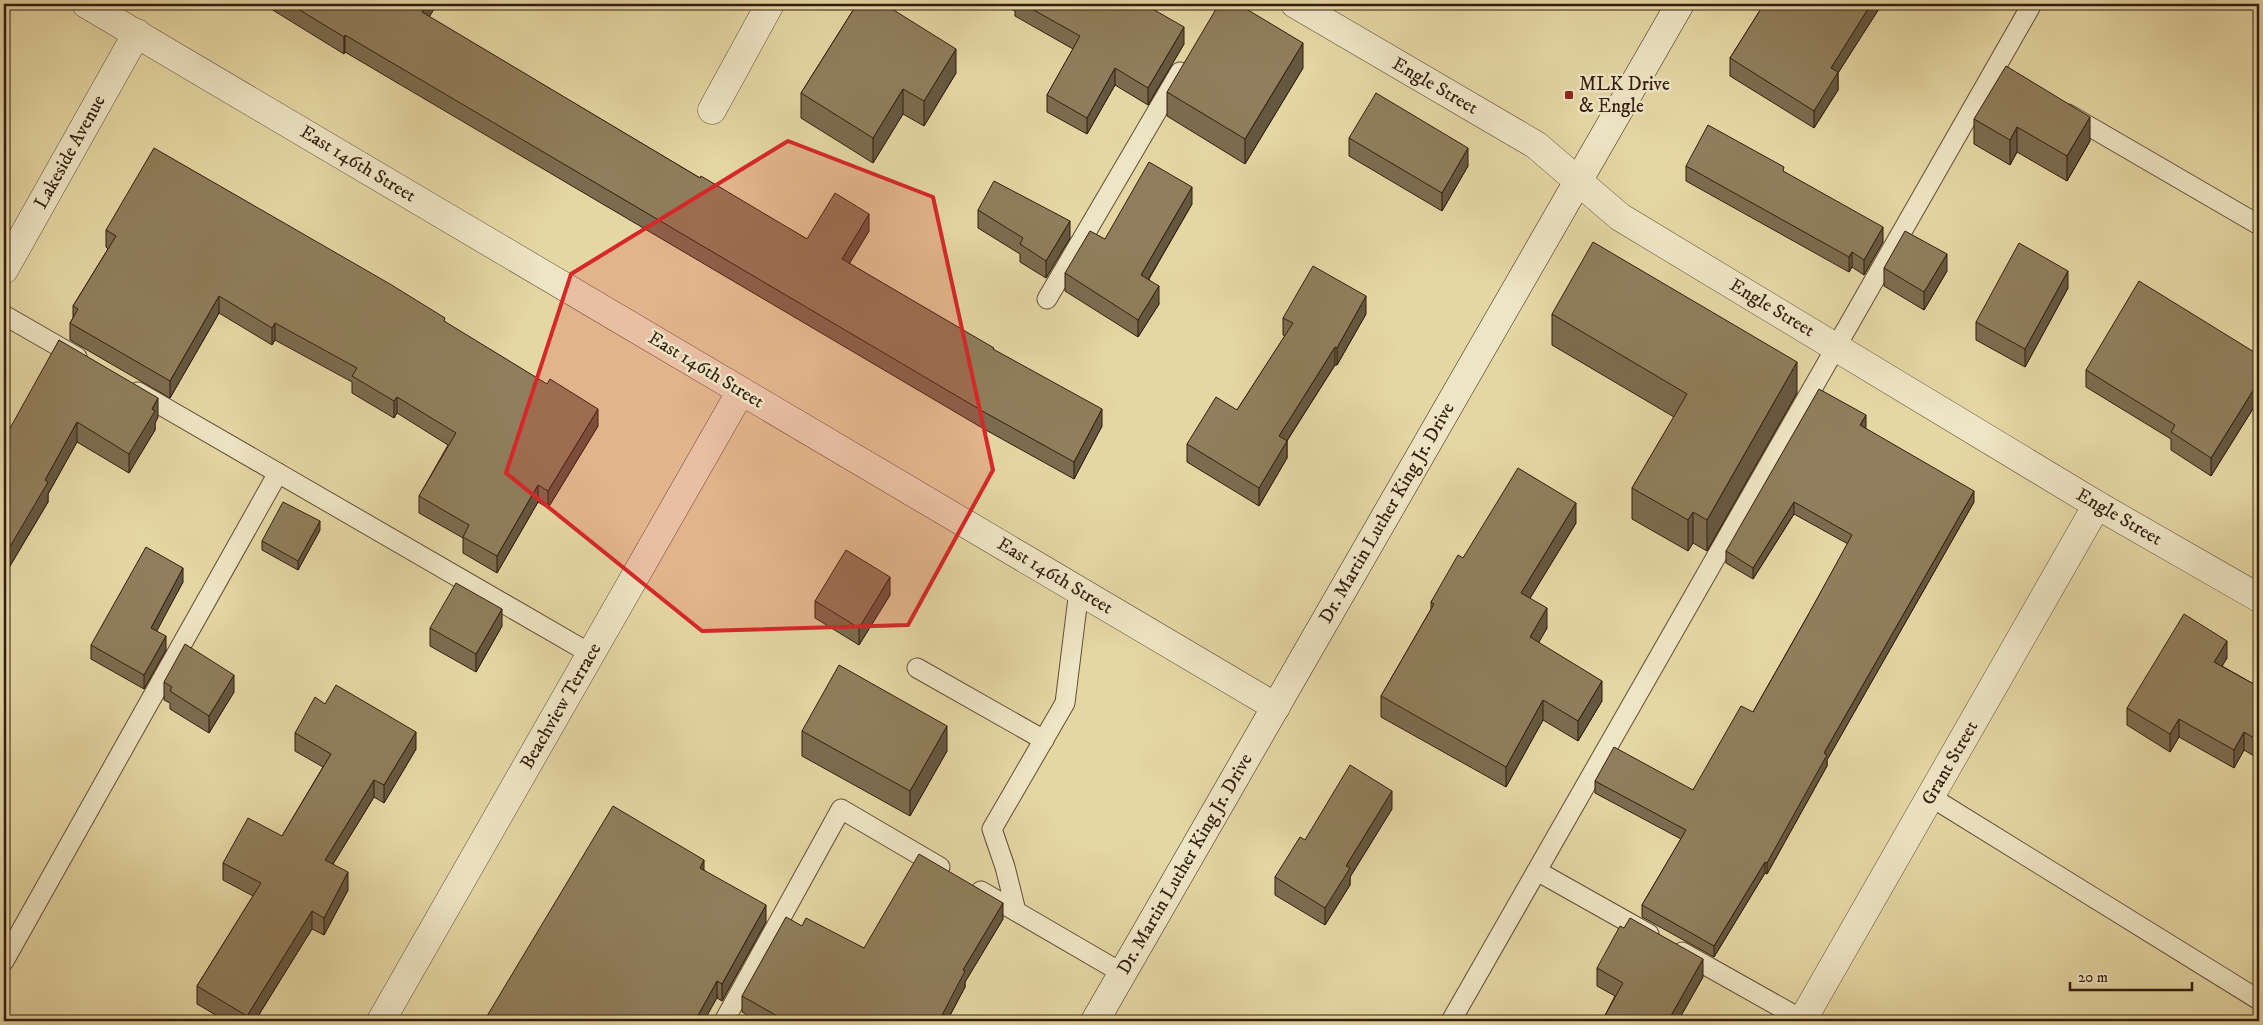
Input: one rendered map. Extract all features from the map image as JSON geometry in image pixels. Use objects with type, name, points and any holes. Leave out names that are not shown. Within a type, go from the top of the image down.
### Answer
[{"type":"street","name":"East 146th Street","points":[[86,4],[1276,706]]},
{"type":"street","points":[[712,110],[770,4]]},
{"type":"street","name":"Dr. Martin Luther King Jr. Drive","points":[[1095,1021],[1680,4]]},
{"type":"street","name":"Engle Street","points":[[1311,8],[1536,146],[1620,217],[2097,505],[2259,598]]},
{"type":"street","name":"Lakeside Avenue","points":[[4,270],[137,33]]},
{"type":"street","name":"Beachview Terrace","points":[[381,1021],[741,391]]},
{"type":"street","name":"Grant Street","points":[[1804,1021],[2097,505]]},
{"type":"lane","points":[[1451,1021],[2032,4]]},
{"type":"lane","points":[[1046,299],[1190,54]]},
{"type":"lane","points":[[1994,71],[2011,81]]},
{"type":"lane","points":[[2054,106],[2259,226]]},
{"type":"lane","points":[[4,315],[89,364]]},
{"type":"lane","points":[[124,384],[591,654]]},
{"type":"lane","points":[[4,961],[278,473]]},
{"type":"lane","points":[[1016,912],[1005,867],[992,829],[1065,702],[1079,590]]},
{"type":"lane","points":[[917,668],[1044,740]]},
{"type":"lane","points":[[1931,797],[2259,1000]]},
{"type":"lane","points":[[724,1021],[841,809],[1122,973]]},
{"type":"lane","points":[[1537,871],[1804,1021]]},
{"type":"highlighted area","points":[[788,141],[933,197],[993,470],[908,625],[702,631],[506,473],[571,274]]},
{"type":"building","points":[[290,4],[427,4],[422,12],[700,178],[701,176],[807,239],[835,193],[869,214],[842,259],[993,349],[1102,409],[1074,462],[984,412]]},
{"type":"building","points":[[857,4],[884,4],[956,49],[924,101],[903,89],[873,138],[801,93]]},
{"type":"building","points":[[1023,4],[1144,4],[1184,27],[1148,88],[1115,68],[1087,118],[1047,95],[1080,36]]},
{"type":"building","points":[[1219,4],[1238,4],[1303,43],[1245,139],[1167,92]]},
{"type":"building","points":[[1764,4],[1871,4],[1831,68],[1838,72],[1814,111],[1730,58]]},
{"type":"building","points":[[2006,66],[2090,117],[2067,156],[2017,127],[2010,140],[1974,119]]},
{"type":"building","points":[[1376,93],[1468,148],[1442,193],[1349,138]]},
{"type":"building","points":[[1708,125],[1784,167],[1783,171],[1883,227],[1864,260],[1852,252],[1849,257],[1686,166]]},
{"type":"building","points":[[154,148],[390,284],[445,318],[444,321],[547,384],[550,379],[598,409],[548,491],[538,485],[497,556],[463,537],[469,525],[419,496],[456,433],[397,397],[394,401],[352,376],[357,368],[275,323],[272,328],[219,296],[170,381],[70,323],[78,309],[73,306],[116,236],[106,230]]},
{"type":"building","points":[[1149,162],[1192,187],[1141,275],[1159,286],[1138,320],[1065,273],[1090,231],[1105,239]]},
{"type":"building","points":[[994,181],[1070,221],[1046,261],[1020,244],[1023,238],[978,210]]},
{"type":"building","points":[[2259,181],[2259,192],[2255,189]]},
{"type":"building","points":[[1905,231],[1947,254],[1924,292],[1884,268]]},
{"type":"building","points":[[1593,242],[1797,362],[1707,520],[1693,512],[1688,520],[1632,488],[1687,394],[1552,314]]},
{"type":"building","points":[[2019,243],[2068,271],[2025,349],[1976,322]]},
{"type":"building","points":[[1313,266],[1366,296],[1337,348],[1335,347],[1279,436],[1287,441],[1259,488],[1187,444],[1216,397],[1237,410],[1293,323],[1283,318]]},
{"type":"building","points":[[2139,281],[2259,355],[2259,381],[2211,458],[2171,432],[2175,425],[2086,370]]},
{"type":"building","points":[[59,340],[158,398],[152,409],[155,411],[129,454],[77,422],[45,480],[48,482],[4,557],[4,439]]},
{"type":"building","points":[[1819,389],[1866,415],[1860,425],[1974,491],[1824,753],[1827,755],[1767,863],[1765,862],[1714,946],[1642,905],[1686,830],[1595,781],[1614,747],[1693,790],[1741,706],[1753,712],[1852,535],[1794,502],[1753,568],[1726,551]]},
{"type":"building","points":[[1518,468],[1576,503],[1521,593],[1547,608],[1530,637],[1602,681],[1578,721],[1543,700],[1506,767],[1381,696],[1434,604],[1431,602],[1458,555],[1463,558]]},
{"type":"building","points":[[283,502],[320,521],[298,561],[262,541]]},
{"type":"building","points":[[146,547],[183,568],[151,628],[166,636],[144,675],[91,645]]},
{"type":"building","points":[[846,550],[890,577],[859,628],[815,601]]},
{"type":"building","points":[[456,583],[502,609],[476,654],[430,628]]},
{"type":"building","points":[[2184,614],[2227,641],[2214,662],[2259,687],[2259,741],[2244,732],[2234,750],[2179,719],[2170,734],[2127,708]]},
{"type":"building","points":[[185,644],[234,675],[209,716],[170,691],[172,687],[164,682]]},
{"type":"building","points":[[839,665],[947,726],[910,791],[802,731]]},
{"type":"building","points":[[336,685],[416,732],[384,785],[374,780],[325,860],[348,872],[324,918],[312,911],[247,1016],[197,986],[261,883],[223,863],[248,818],[282,836],[331,754],[295,733],[315,697],[325,704]]},
{"type":"building","points":[[1350,765],[1392,791],[1346,866],[1350,868],[1325,908],[1275,877],[1300,837],[1305,840]]},
{"type":"building","points":[[613,806],[704,860],[700,868],[766,905],[722,984],[717,981],[695,1021],[484,1021]]},
{"type":"building","points":[[919,854],[1003,903],[963,970],[965,971],[939,1021],[786,1021],[742,996],[786,917],[802,926],[806,918],[864,948]]},
{"type":"building","points":[[1630,918],[1703,959],[1668,1021],[1602,1021],[1623,983],[1597,968],[1620,926],[1624,928]]},
{"type":"place","name":"MLK Drive & Engle","points":[[1569,95]]}]
